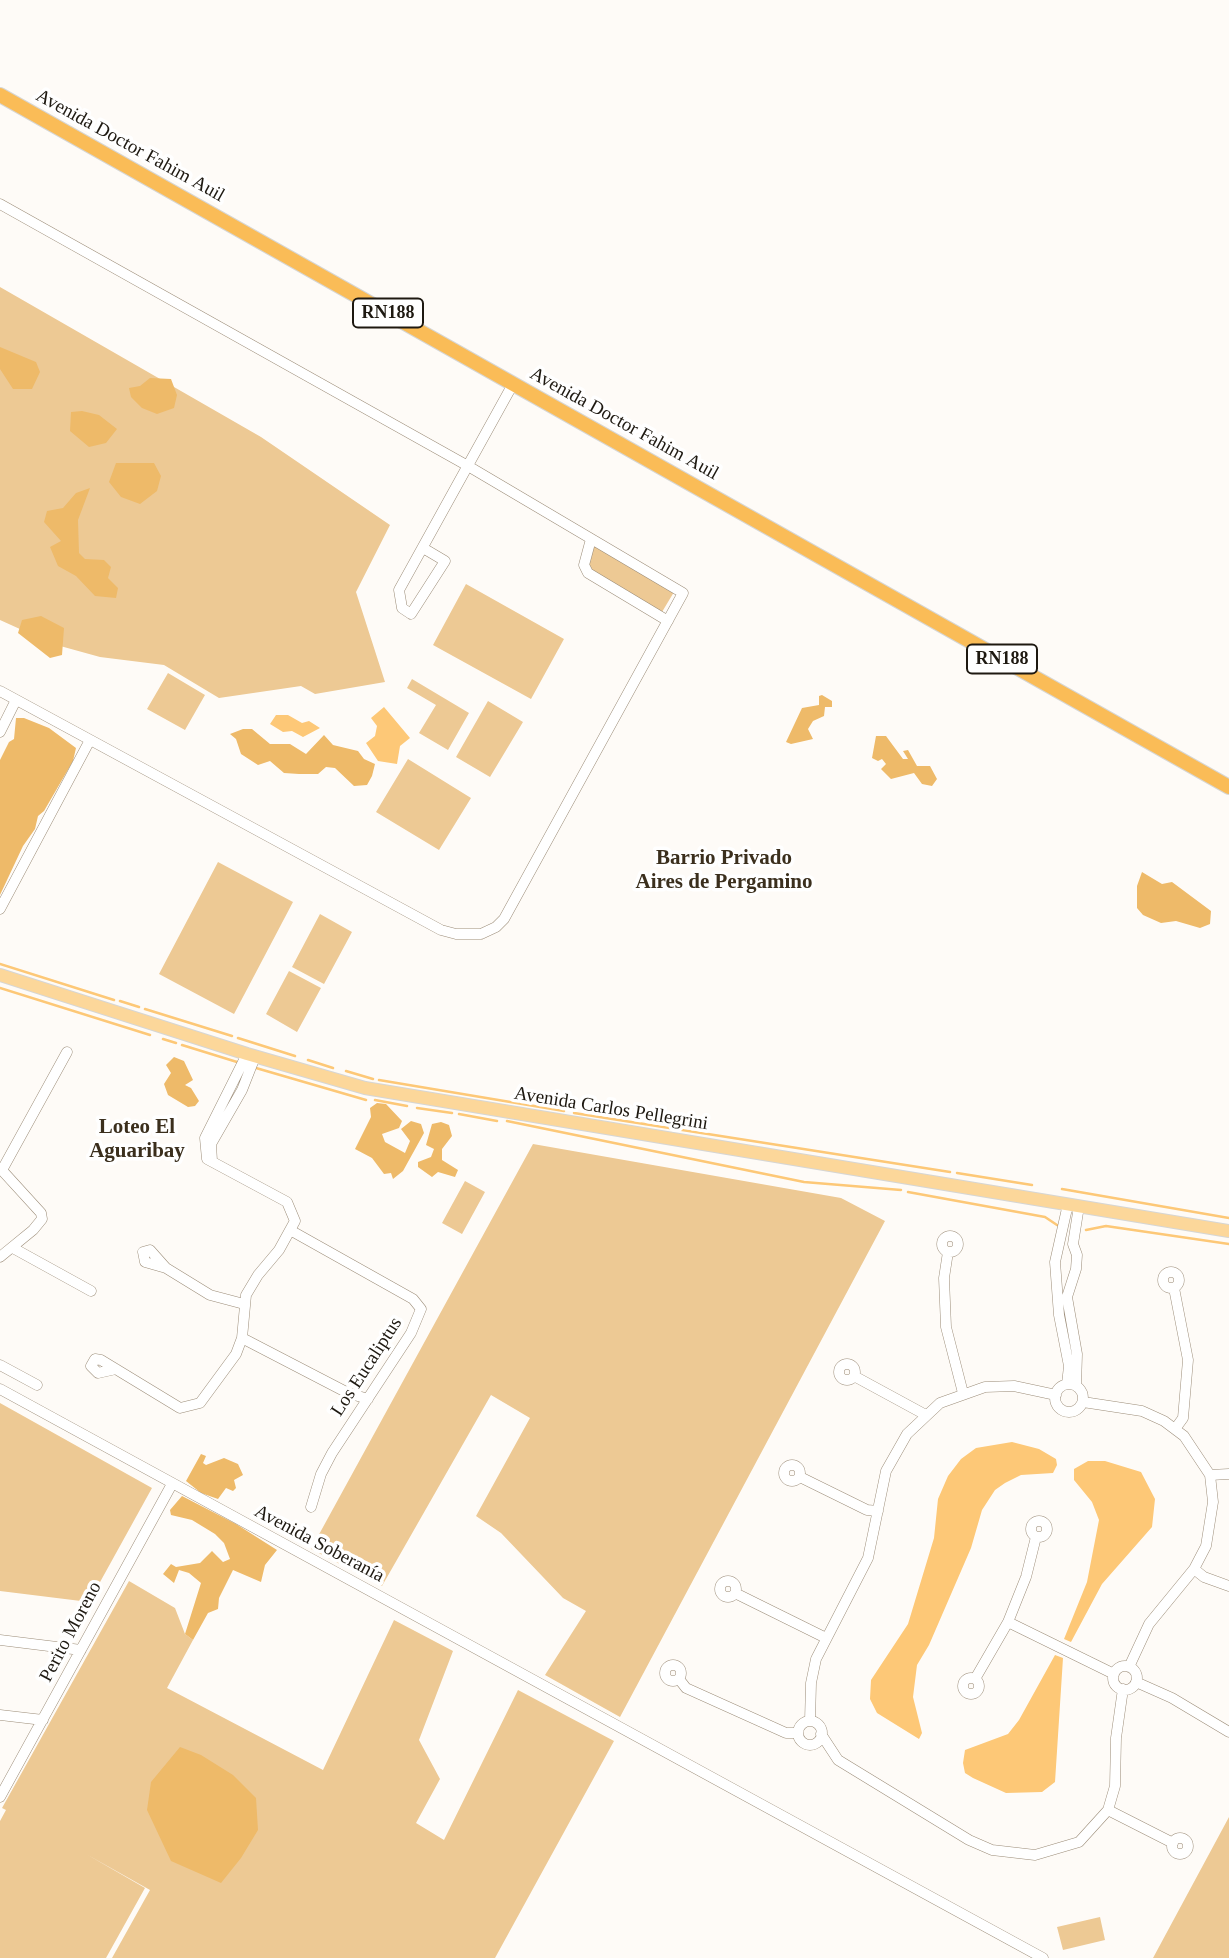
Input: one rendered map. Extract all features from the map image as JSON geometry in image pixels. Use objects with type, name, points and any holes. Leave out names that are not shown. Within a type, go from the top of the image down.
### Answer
[{"type":"highway","name":"Avenida Doctor Fahim Auil","points":[[0,95],[1229,787]]},
{"type":"main road","name":"Avenida Carlos Pellegrini","points":[[0,975],[251,1056],[365,1088],[1229,1231]]},
{"type":"street","points":[[0,204],[468,466],[683,593],[504,919],[496,927],[481,934],[456,934],[441,930],[0,691]]},
{"type":"street","points":[[423,548],[445,561],[422,602],[411,614],[402,608],[399,590],[513,384]]},
{"type":"street","points":[[591,539],[584,565],[588,573],[668,621]]},
{"type":"street","points":[[0,732],[16,700]]},
{"type":"street","points":[[0,909],[90,740]]},
{"type":"street","points":[[0,1257],[42,1219],[36,1208],[1,1173],[68,1052]]},
{"type":"street","points":[[116,1369],[170,1404],[189,1408],[200,1403],[236,1354],[242,1338],[244,1304],[252,1283],[279,1250],[295,1221],[292,1207],[257,1185],[248,1183],[206,1159],[205,1138],[251,1056]]},
{"type":"street","points":[[1056,1395],[1057,1406],[1065,1412],[1074,1412],[1083,1402],[1083,1392],[1072,1385],[1059,1315],[1055,1262],[1067,1243],[1073,1205]]},
{"type":"street","name":"Los Eucaliptus","points":[[290,1230],[413,1299],[421,1308],[411,1333],[321,1474],[311,1507]]},
{"type":"street","points":[[810,1721],[811,1683],[816,1659],[868,1558],[886,1471],[895,1450],[925,1414],[963,1393],[985,1387],[1014,1386],[1056,1395],[1072,1385],[1077,1354],[1067,1311],[1069,1281],[1076,1269],[1077,1255],[1067,1243]]},
{"type":"street","points":[[13,1248],[90,1291]]},
{"type":"street","points":[[948,1252],[944,1278],[947,1327],[950,1349],[963,1393]]},
{"type":"street","points":[[166,1268],[210,1295],[244,1304]]},
{"type":"street","points":[[1056,1279],[1069,1281]]},
{"type":"street","points":[[1174,1288],[1188,1360],[1183,1418],[1175,1429]]},
{"type":"street","points":[[242,1338],[348,1393],[368,1399]]},
{"type":"street","points":[[0,1365],[37,1385]]},
{"type":"street","points":[[854,1376],[925,1414]]},
{"type":"street","name":"Avenida Soberanía","points":[[0,1389],[1042,1958]]},
{"type":"street","points":[[1083,1402],[1142,1411],[1175,1429],[1198,1454],[1210,1475],[1212,1522],[1206,1546],[1194,1569],[1149,1624],[1129,1667]]},
{"type":"street","points":[[1210,1475],[1229,1474]]},
{"type":"street","points":[[800,1477],[867,1510],[878,1511]]},
{"type":"street","name":"Perito Moreno","points":[[0,1797],[172,1484]]},
{"type":"street","points":[[975,1679],[1008,1622],[1026,1577],[1036,1536]]},
{"type":"street","points":[[1194,1569],[1204,1577],[1229,1586]]},
{"type":"street","points":[[735,1593],[826,1638]]},
{"type":"street","points":[[1008,1622],[1114,1674]]},
{"type":"street","points":[[0,1640],[81,1650]]},
{"type":"street","points":[[1122,1667],[1129,1667],[1135,1671],[1136,1682],[1131,1688],[1123,1689],[1116,1685],[1114,1674],[1122,1667]]},
{"type":"street","points":[[679,1679],[686,1688],[773,1728],[786,1733],[798,1733]]},
{"type":"street","points":[[1136,1682],[1172,1698],[1229,1732]]},
{"type":"street","points":[[838,1760],[817,1724],[810,1721],[803,1723],[798,1733],[807,1745],[838,1760],[968,1840],[992,1850],[1035,1855],[1059,1850],[1079,1842],[1108,1810],[1115,1786],[1116,1738],[1123,1689]]},
{"type":"street","points":[[0,1716],[43,1720]]},
{"type":"street","points":[[807,1745],[815,1743],[821,1734]]},
{"type":"street","points":[[1108,1810],[1173,1843]]},
{"type":"shaded area","points":[[0,287],[261,437],[390,525],[356,592],[385,682],[315,694],[301,686],[219,698],[164,665],[100,657],[53,644],[0,620]]},
{"type":"shaded area","points":[[0,347],[36,362],[40,372],[32,389],[13,389],[0,369]]},
{"type":"shaded area","points":[[150,378],[171,379],[177,395],[174,408],[157,414],[142,408],[131,397],[129,388],[140,386]]},
{"type":"shaded area","points":[[82,411],[99,415],[117,429],[106,443],[89,447],[70,431],[71,412]]},
{"type":"shaded area","points":[[116,463],[154,463],[161,476],[157,491],[140,504],[121,497],[109,482]]},
{"type":"shaded area","points":[[90,488],[78,520],[79,553],[85,559],[104,560],[111,567],[108,578],[118,588],[116,598],[95,596],[76,576],[58,566],[50,547],[61,541],[44,522],[47,511],[63,508],[76,493]]},
{"type":"shaded area","points":[[594,545],[674,592],[662,612],[591,572],[589,566]]},
{"type":"shaded area","points":[[466,584],[564,639],[531,699],[433,645]]},
{"type":"shaded area","points":[[41,616],[64,628],[62,655],[50,658],[18,633],[22,620]]},
{"type":"shaded area","points":[[168,673],[205,695],[185,730],[147,709]]},
{"type":"shaded area","points":[[412,679],[469,713],[448,750],[419,733],[436,705],[407,688]]},
{"type":"shaded area","points":[[819,696],[832,701],[832,707],[825,707],[824,716],[813,721],[808,729],[813,739],[791,744],[786,742],[802,708],[819,705]]},
{"type":"shaded area","points":[[488,701],[523,722],[490,777],[456,757]]},
{"type":"shaded area","points":[[384,707],[410,738],[400,746],[397,764],[378,761],[366,743],[375,736],[377,726],[371,718]]},
{"type":"shaded area","points":[[276,715],[288,715],[302,723],[309,721],[320,728],[303,737],[292,731],[283,732],[270,724]]},
{"type":"shaded area","points":[[16,718],[24,718],[49,728],[76,748],[73,761],[44,811],[38,816],[35,829],[23,846],[0,895],[0,760],[9,742],[14,739]]},
{"type":"shaded area","points":[[252,729],[270,744],[290,744],[306,754],[324,735],[333,745],[358,751],[364,759],[375,764],[372,776],[367,785],[354,786],[335,768],[326,767],[318,774],[299,774],[284,773],[270,761],[258,765],[241,754],[236,739],[230,734]]},
{"type":"shaded area","points":[[876,736],[886,736],[903,759],[908,759],[903,751],[908,750],[917,766],[930,766],[937,779],[932,786],[922,784],[914,773],[891,779],[881,769],[886,764],[882,759],[878,761],[872,758]]},
{"type":"shaded area","points":[[408,759],[471,798],[439,850],[376,812]]},
{"type":"shaded area","points":[[218,862],[293,902],[234,1014],[159,974]]},
{"type":"shaded area","points":[[1142,872],[1162,884],[1172,882],[1211,911],[1210,924],[1200,928],[1176,921],[1161,923],[1143,915],[1137,908],[1137,886]]},
{"type":"shaded area","points":[[320,914],[352,932],[324,984],[292,967]]},
{"type":"shaded area","points":[[289,971],[321,988],[297,1032],[266,1014]]},
{"type":"shaded area","points":[[174,1057],[184,1061],[193,1080],[185,1085],[191,1088],[199,1101],[195,1106],[188,1107],[168,1095],[164,1084],[171,1073],[166,1065]]},
{"type":"shaded area","points":[[377,1103],[386,1104],[402,1121],[399,1128],[382,1134],[385,1142],[405,1153],[410,1141],[401,1129],[411,1121],[421,1124],[424,1133],[403,1171],[393,1179],[391,1173],[384,1174],[372,1158],[355,1149],[371,1117],[370,1108]]},
{"type":"shaded area","points":[[441,1122],[449,1125],[452,1136],[442,1149],[442,1160],[458,1170],[455,1177],[438,1172],[432,1177],[418,1167],[418,1162],[431,1157],[434,1149],[426,1145],[432,1124]]},
{"type":"shaded area","points":[[533,1144],[841,1198],[885,1221],[620,1717],[545,1675],[586,1611],[563,1598],[501,1533],[476,1516],[530,1418],[491,1395],[382,1586],[311,1549]]},
{"type":"shaded area","points":[[465,1181],[485,1192],[462,1234],[442,1223]]},
{"type":"shaded area","points":[[0,1403],[152,1488],[89,1602],[0,1591]]},
{"type":"shaded area","points":[[1012,1442],[1039,1449],[1056,1459],[1057,1465],[1053,1473],[1021,1475],[1005,1483],[995,1490],[982,1510],[971,1548],[929,1645],[917,1665],[913,1697],[922,1733],[919,1739],[877,1713],[870,1699],[871,1680],[908,1624],[934,1538],[938,1499],[948,1476],[961,1459],[976,1448]]},
{"type":"shaded area","points":[[201,1454],[206,1456],[203,1463],[206,1465],[224,1458],[238,1464],[243,1475],[234,1480],[236,1488],[233,1491],[226,1488],[218,1499],[201,1493],[186,1481]]},
{"type":"shaded area","points":[[1088,1461],[1105,1461],[1141,1472],[1155,1499],[1152,1527],[1102,1584],[1071,1642],[1064,1639],[1087,1582],[1099,1520],[1092,1502],[1074,1480],[1074,1469]]},
{"type":"shaded area","points":[[182,1496],[236,1524],[277,1550],[265,1565],[261,1582],[233,1570],[219,1598],[218,1609],[208,1613],[193,1640],[185,1634],[201,1583],[189,1573],[179,1570],[174,1583],[163,1574],[171,1564],[176,1567],[200,1563],[212,1551],[223,1562],[230,1559],[224,1543],[215,1534],[192,1520],[171,1515],[170,1510]]},
{"type":"shaded area","points":[[129,1581],[175,1608],[185,1634],[193,1640],[167,1688],[323,1770],[394,1620],[453,1651],[419,1740],[440,1779],[416,1823],[444,1840],[518,1690],[614,1741],[495,1958],[112,1958],[150,1890],[86,1854],[145,1888],[106,1958],[0,1958],[0,1821],[6,1810],[2,1808]]},
{"type":"shaded area","points":[[1055,1655],[1063,1658],[1055,1782],[1042,1792],[1006,1793],[965,1773],[965,1750],[1008,1734],[1019,1720]]},
{"type":"shaded area","points":[[180,1747],[201,1755],[233,1775],[256,1798],[258,1830],[221,1883],[171,1861],[147,1810],[151,1782]]},
{"type":"shaded area","points":[[1229,1817],[1229,1958],[1153,1958]]},
{"type":"shaded area","points":[[1100,1917],[1105,1940],[1063,1950],[1057,1927]]},
{"type":"waterway","points":[[0,964],[114,1000]]},
{"type":"waterway","points":[[0,988],[150,1035]]},
{"type":"waterway","points":[[120,1001],[139,1007]]},
{"type":"waterway","points":[[145,1009],[232,1036]]},
{"type":"waterway","points":[[238,1038],[295,1056]]},
{"type":"waterway","points":[[163,1039],[176,1043]]},
{"type":"waterway","points":[[182,1045],[237,1062]]},
{"type":"waterway","points":[[308,1060],[333,1068]]},
{"type":"waterway","points":[[256,1068],[366,1100]]},
{"type":"waterway","points":[[346,1071],[373,1079]]},
{"type":"waterway","points":[[379,1080],[564,1111]]},
{"type":"waterway","points":[[375,1100],[407,1106]]},
{"type":"waterway","points":[[417,1108],[452,1113]]},
{"type":"waterway","points":[[574,1113],[950,1172]]},
{"type":"waterway","points":[[459,1114],[497,1121]]},
{"type":"waterway","points":[[507,1121],[804,1182],[901,1190]]},
{"type":"waterway","points":[[957,1173],[1032,1185]]},
{"type":"waterway","points":[[1062,1189],[1229,1218]]},
{"type":"waterway","points":[[908,1192],[1045,1217],[1057,1225]]},
{"type":"waterway","points":[[1086,1230],[1106,1226],[1229,1244]]},
{"type":"district","name":"Barrio Privado Aires de Pergamino","points":[[724,871]]},
{"type":"district","name":"Loteo El Aguaribay","points":[[137,1140]]}]
